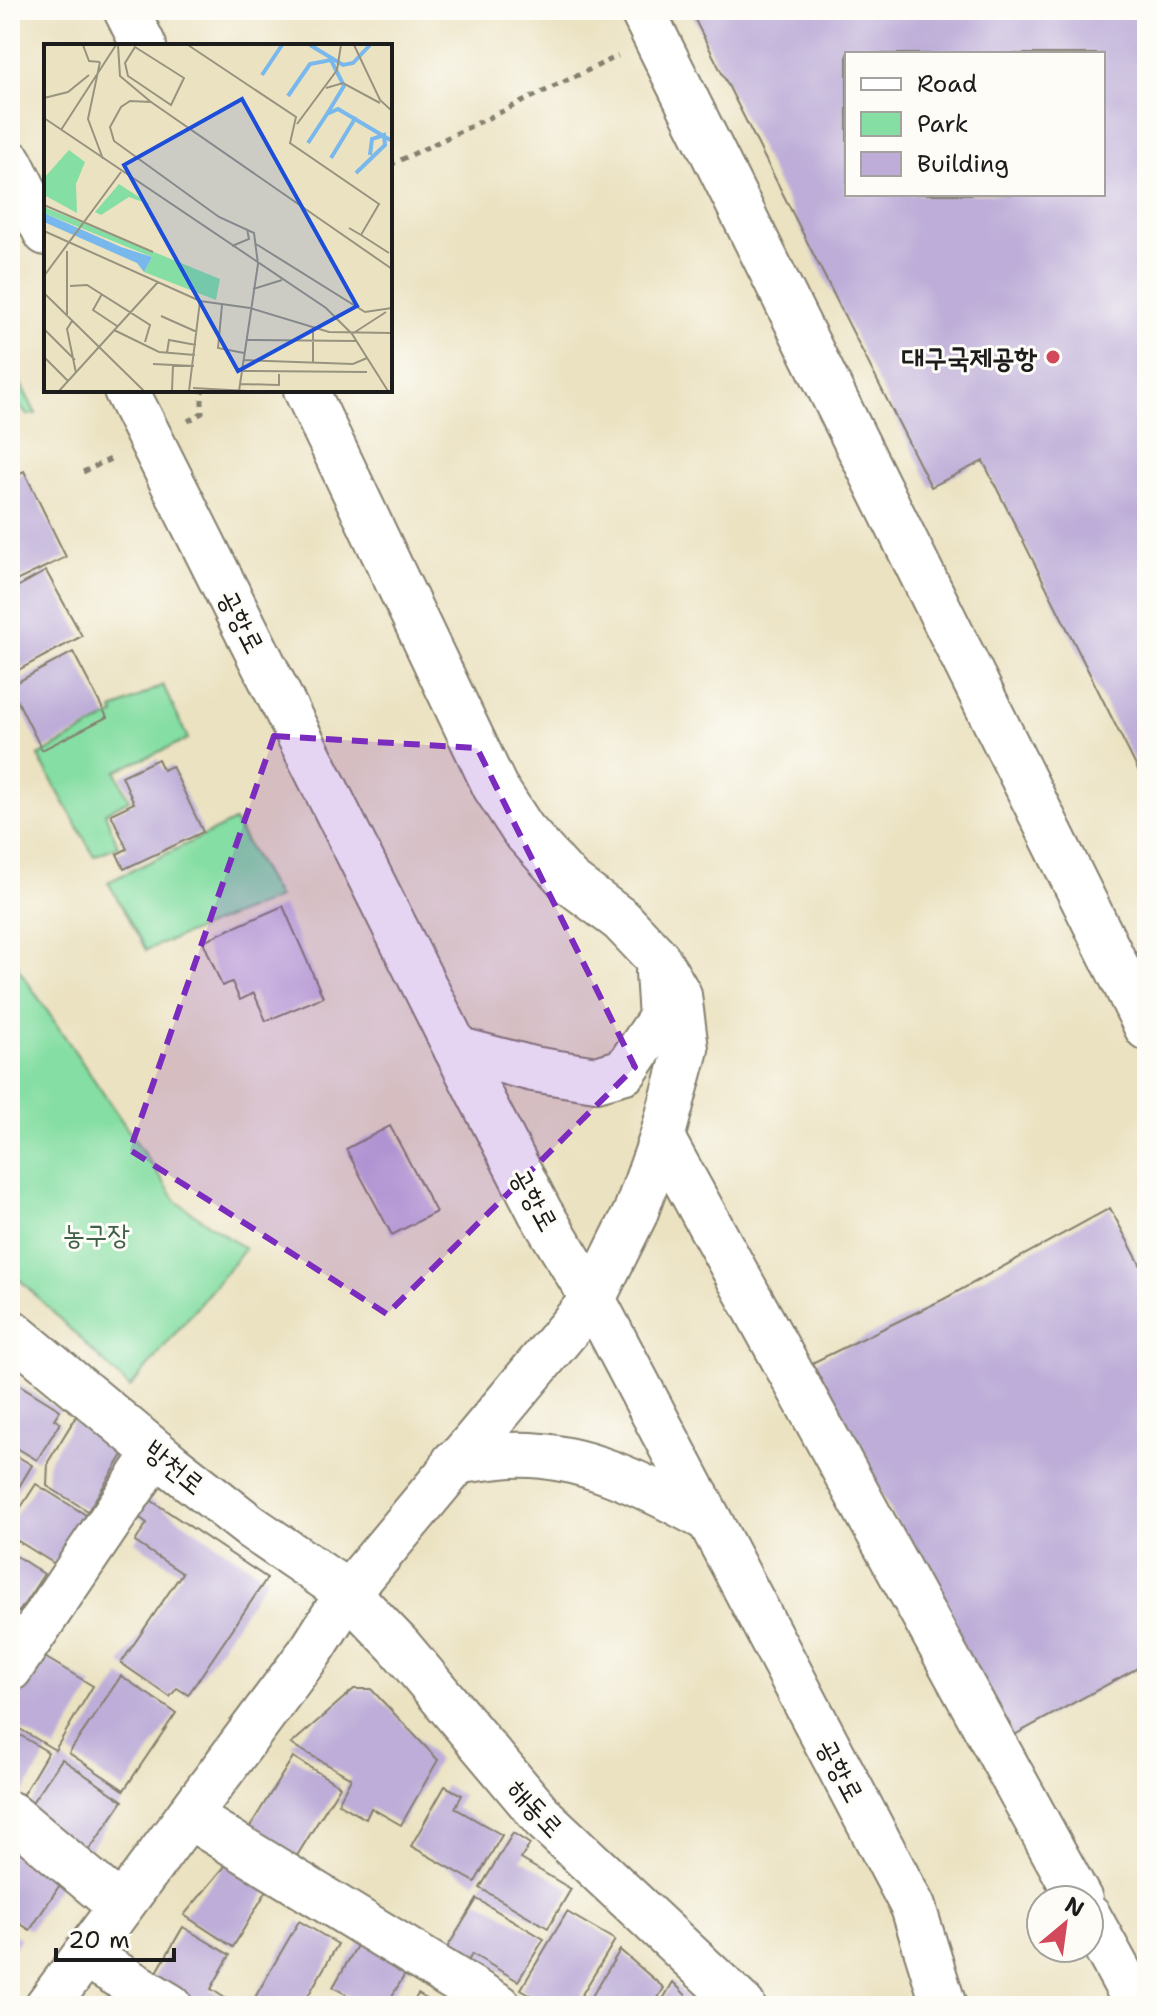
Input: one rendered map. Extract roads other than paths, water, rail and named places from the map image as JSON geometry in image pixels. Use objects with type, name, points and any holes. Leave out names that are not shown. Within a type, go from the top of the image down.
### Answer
[{"type":"main road","points":[[126,10],[143,44]]},
{"type":"main road","points":[[649,24],[1147,1028]]},
{"type":"main road","points":[[10,162],[44,229]]},
{"type":"main road","name":"공항로","points":[[127,392],[540,1212],[593,1299],[913,1907],[944,2006]]},
{"type":"main road","points":[[47,2006],[313,1648],[348,1593],[454,1462],[593,1299],[635,1214],[662,1138],[686,1049],[679,995],[657,958],[621,920],[570,882],[523,830],[495,787],[307,392]]},
{"type":"main road","points":[[456,1049],[533,1069],[596,1079],[625,1071],[661,1018],[657,958]]},
{"type":"main road","points":[[662,1138],[1071,1884]]},
{"type":"main road","name":"방천로","points":[[10,1331],[82,1388],[156,1453],[251,1527],[348,1593]]},
{"type":"main road","points":[[10,1669],[156,1453]]},
{"type":"main road","points":[[454,1462],[511,1454],[586,1465],[647,1487],[709,1520]]},
{"type":"main road","name":"해동로","points":[[348,1593],[399,1646],[544,1819],[738,2004]]},
{"type":"main road","points":[[10,1814],[120,1906]]},
{"type":"main road","points":[[188,1816],[499,2006]]},
{"type":"main road","points":[[1105,1946],[1138,2006]]},
{"type":"main road","points":[[85,1955],[170,2006]]},
{"type":"place","name":"대구국제공항","points":[[1053,357]]},
{"type":"park label","name":"농구장","points":[[96,1234]]}]
